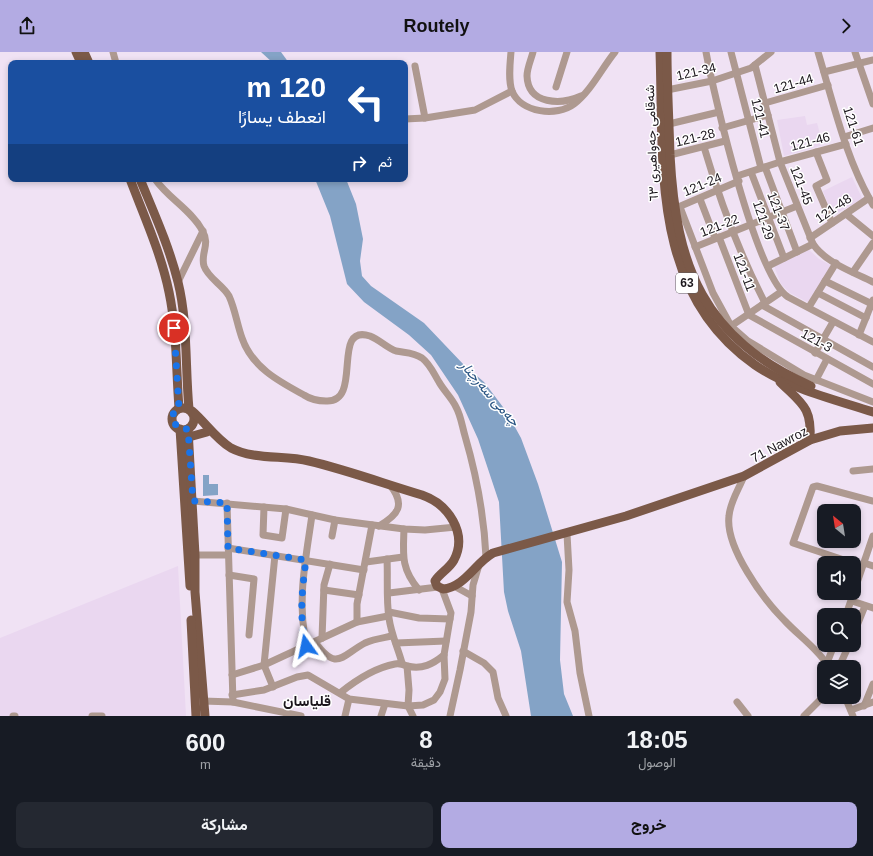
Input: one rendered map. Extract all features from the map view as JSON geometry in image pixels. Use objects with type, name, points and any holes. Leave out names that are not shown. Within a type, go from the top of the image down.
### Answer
[{"type":"main road","name":"شەقامی جەواهیری ٦٣","points":[[660,52],[663,175],[667,211],[680,268],[693,298],[714,327],[734,348],[773,376],[794,386],[873,412]]},
{"type":"main road","name":"شەقامی جەواهیری ٦٣","points":[[667,52],[670,155],[683,249],[696,286],[711,311],[756,355],[779,371],[815,388],[873,407]]},
{"type":"main road","points":[[131,182],[154,242],[169,291],[173,313],[179,408],[173,414],[172,421],[187,430],[207,432],[216,436]]},
{"type":"main road","points":[[141,182],[166,243],[178,282],[190,410],[195,416],[187,430],[196,716]]},
{"type":"main road","points":[[773,376],[801,403],[809,415],[810,440]]},
{"type":"main road","points":[[179,408],[190,410],[206,424],[216,436],[226,444],[242,452],[308,461],[435,500],[447,511],[456,527],[459,538],[456,553],[450,566],[435,580],[435,584],[440,588],[454,586],[461,582],[483,560]]},
{"type":"main road","name":"71 Nawroz","points":[[483,560],[495,553],[565,535],[744,476],[810,440],[840,432],[873,428]]},
{"type":"main road","points":[[187,430],[193,501],[195,592],[205,716]]},
{"type":"street","points":[[511,52],[510,76],[512,91],[517,99],[528,107],[547,112],[568,108],[583,95],[615,52]]},
{"type":"street","points":[[533,52],[527,75],[529,85],[535,94],[542,99],[555,102],[569,100],[583,95]]},
{"type":"street","points":[[556,87],[567,52]]},
{"type":"street","name":"121-29","points":[[706,52],[725,141],[752,225],[768,266],[781,292]]},
{"type":"street","name":"121-41","points":[[731,52],[763,168],[783,212],[796,252]]},
{"type":"street","name":"121-34","points":[[667,90],[712,81],[737,72],[755,64],[771,52]]},
{"type":"street","points":[[855,52],[873,104]]},
{"type":"street","name":"121-61","points":[[817,53],[845,140],[873,205]]},
{"type":"street","points":[[824,72],[858,62],[873,60]]},
{"type":"street","name":"121-45","points":[[755,64],[780,162],[812,241],[819,252],[836,263],[873,282]]},
{"type":"street","points":[[415,66],[425,118]]},
{"type":"street","name":"121-44","points":[[765,103],[828,85]]},
{"type":"street","points":[[408,119],[425,118],[475,110],[512,91]]},
{"type":"street","points":[[669,124],[719,112]]},
{"type":"street","points":[[722,128],[768,115]]},
{"type":"street","name":"121-46","points":[[763,168],[816,152],[873,128]]},
{"type":"street","name":"121-28","points":[[670,155],[725,141]]},
{"type":"street","points":[[704,147],[717,192],[748,272],[764,304],[873,367]]},
{"type":"street","points":[[816,152],[827,180],[816,186],[832,224]]},
{"type":"street","name":"121-24","points":[[677,208],[717,192],[751,172],[763,168]]},
{"type":"street","name":"121-37","points":[[751,172],[784,258]]},
{"type":"street","points":[[157,182],[163,191],[195,220],[203,231],[207,243],[203,259],[204,267],[228,294],[242,340],[250,356],[264,371],[313,400],[334,400],[340,396],[344,389],[350,343],[354,338],[360,335],[372,337],[397,351],[410,352],[425,361],[452,401],[460,416],[480,491],[485,529],[483,560],[474,581],[464,651],[450,716]]},
{"type":"street","name":"121-11","points":[[700,198],[749,315]]},
{"type":"street","name":"121-48","points":[[768,266],[796,252],[869,198]]},
{"type":"street","name":"121-22","points":[[695,247],[797,206]]},
{"type":"street","points":[[677,208],[729,327],[748,341],[804,375],[873,402]]},
{"type":"street","points":[[846,214],[873,236]]},
{"type":"street","points":[[178,282],[203,231]]},
{"type":"street","points":[[853,272],[873,243]]},
{"type":"street","points":[[809,307],[836,263]]},
{"type":"street","points":[[825,281],[872,302],[859,335]]},
{"type":"street","points":[[729,327],[749,315],[781,292],[873,342]]},
{"type":"street","points":[[818,293],[866,318]]},
{"type":"street","name":"121-3","points":[[749,315],[873,384]]},
{"type":"street","points":[[815,353],[834,322]]},
{"type":"street","points":[[816,380],[827,359]]},
{"type":"street","points":[[853,471],[873,469]]},
{"type":"street","points":[[744,476],[731,505],[729,515],[729,532],[736,551],[775,611],[823,660]]},
{"type":"street","points":[[375,525],[392,517],[399,506],[398,497],[390,485]]},
{"type":"street","points":[[833,556],[793,543],[813,487],[817,486],[873,501]]},
{"type":"street","points":[[193,501],[286,509],[336,520],[404,529],[425,530],[456,527]]},
{"type":"street","points":[[227,503],[232,698]]},
{"type":"street","points":[[264,507],[263,535],[282,538],[286,509]]},
{"type":"street","points":[[306,646],[303,632],[301,604],[312,515]]},
{"type":"street","points":[[332,536],[336,520]]},
{"type":"street","points":[[357,622],[359,595],[375,525]]},
{"type":"street","points":[[404,529],[403,557],[407,574],[419,590]]},
{"type":"street","points":[[565,535],[569,570],[567,602],[575,631],[580,673],[589,716]]},
{"type":"street","points":[[849,608],[873,536]]},
{"type":"street","points":[[195,555],[228,551],[275,555],[364,570]]},
{"type":"street","points":[[273,687],[264,665],[275,555]]},
{"type":"street","points":[[366,562],[403,557]]},
{"type":"street","points":[[387,559],[389,614],[392,636],[404,664],[409,690],[408,706],[412,716]]},
{"type":"street","points":[[322,638],[324,590],[330,564]]},
{"type":"street","points":[[863,565],[873,566]]},
{"type":"street","points":[[229,575],[254,579],[249,635]]},
{"type":"street","points":[[454,586],[472,596]]},
{"type":"street","points":[[203,701],[232,698],[273,687],[297,677],[308,675],[349,699],[408,706],[423,704],[437,697],[445,679],[444,655],[451,610],[440,588],[389,594]]},
{"type":"street","points":[[324,590],[359,595]]},
{"type":"street","points":[[852,601],[873,608]]},
{"type":"street","points":[[861,615],[865,606]]},
{"type":"street","points":[[232,675],[264,665],[357,622],[389,614],[419,618],[450,619]]},
{"type":"street","points":[[315,642],[324,654],[336,659],[347,657],[371,641],[392,636]]},
{"type":"street","points":[[396,643],[446,641]]},
{"type":"street","points":[[464,651],[484,663],[493,672],[498,698],[506,716]]},
{"type":"street","points":[[340,693],[360,678],[384,667],[404,664],[420,667],[430,665],[444,655]]},
{"type":"street","points":[[864,706],[873,684]]},
{"type":"street","points":[[232,698],[301,716]]},
{"type":"street","points":[[345,716],[349,699]]},
{"type":"street","points":[[737,702],[748,716]]},
{"type":"street","points":[[852,713],[873,702]]},
{"type":"street","points":[[804,716],[817,703]]},
{"type":"street","points":[[381,716],[385,704]]},
{"type":"street","points":[[92,716],[102,716]]},
{"type":"shaded area","points":[[805,116],[807,125],[817,123],[823,145],[784,156],[777,120]]},
{"type":"shaded area","points":[[852,177],[863,200],[832,215],[823,191]]},
{"type":"shaded area","points":[[808,249],[819,259],[832,266],[811,304],[790,293],[781,284],[774,266]]},
{"type":"shaded area","points":[[178,566],[186,716],[0,716],[0,638]]},
{"type":"water","points":[[261,52],[281,52],[287,60],[270,60]]},
{"type":"water","name":"چەمی سەرچنار","points":[[316,182],[347,182],[356,204],[363,239],[360,261],[362,276],[371,286],[424,323],[464,365],[484,382],[506,411],[521,438],[538,484],[562,562],[560,660],[564,694],[573,716],[531,716],[521,651],[508,611],[504,592],[499,502],[478,439],[458,395],[431,355],[409,335],[364,302],[347,284],[330,216]]},
{"type":"water","points":[[203,475],[209,475],[209,484],[218,484],[218,495],[203,496]]},
{"type":"district","name":"قلياسان","points":[[307,701]]},
{"type":"route","points":[[174,328],[179,408],[173,414],[172,421],[177,428],[183,430],[188,429],[193,501],[227,503],[228,548],[306,560],[301,604],[303,632],[306,646]]}]
